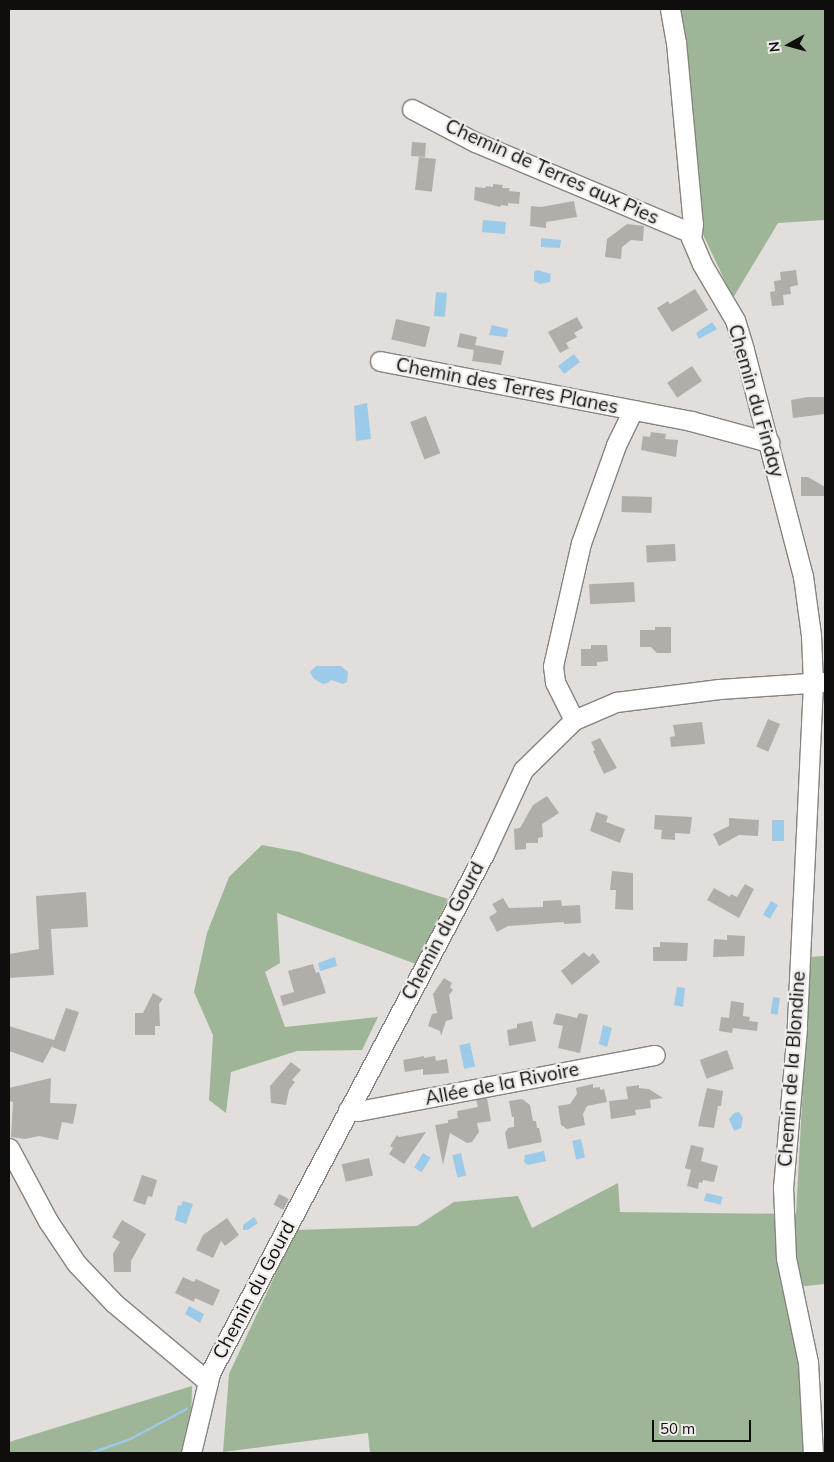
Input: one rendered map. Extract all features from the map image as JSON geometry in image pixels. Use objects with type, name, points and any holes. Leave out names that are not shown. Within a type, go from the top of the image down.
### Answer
[{"type":"street","name":"Chemin du Finday","points":[[670,9],[676,42],[693,224],[691,238],[702,264],[735,320],[769,442],[808,603],[819,682]]},
{"type":"street","name":"Chemin de Terres aux Pies","points":[[412,109],[476,142],[692,234]]},
{"type":"street","name":"Chemin des Terres Planes","points":[[380,361],[691,421],[769,442]]},
{"type":"street","name":"Chemin des Terres Planes","points":[[574,720],[554,682],[553,666],[581,542],[616,445],[634,410]]},
{"type":"street","name":"Chemin du Gourd","points":[[191,1453],[210,1373],[484,854],[523,770],[574,720],[616,702],[719,689],[819,682]]},
{"type":"street","name":"Chemin de la Blondine","points":[[814,1453],[808,1362],[786,1258],[783,1187],[797,1028],[819,682]]},
{"type":"street","name":"Allée de la Rivoire","points":[[348,1110],[358,1111],[655,1055]]},
{"type":"street","points":[[9,1148],[48,1221],[76,1263],[114,1302],[207,1388]]},
{"type":"green space","points":[[679,9],[825,9],[825,220],[778,223],[733,298],[699,226],[685,39]]},
{"type":"green space","points":[[262,845],[299,852],[448,899],[416,964],[277,913],[280,963],[265,972],[285,1027],[378,1017],[362,1050],[297,1051],[231,1072],[226,1113],[209,1100],[213,1035],[194,992],[207,933],[229,877]]},
{"type":"green space","points":[[825,956],[825,1284],[785,1288],[799,1364],[803,1453],[370,1453],[368,1433],[223,1452],[229,1374],[296,1230],[417,1226],[454,1202],[518,1196],[532,1228],[618,1183],[620,1212],[796,1214],[810,957]]},
{"type":"green space","points":[[192,1386],[191,1429],[181,1453],[9,1453],[9,1442]]},
{"type":"water","points":[[483,220],[506,222],[505,234],[482,232]]},
{"type":"water","points":[[541,238],[561,240],[560,248],[541,247]]},
{"type":"water","points":[[537,270],[551,274],[550,282],[540,284],[534,281],[534,272]]},
{"type":"water","points":[[436,292],[447,293],[445,317],[434,316]]},
{"type":"water","points":[[712,322],[717,329],[699,339],[696,333]]},
{"type":"water","points":[[492,325],[508,329],[507,337],[489,335]]},
{"type":"water","points":[[574,354],[580,362],[564,374],[558,366]]},
{"type":"water","points":[[367,403],[371,439],[356,441],[354,406]]},
{"type":"water","points":[[316,666],[341,666],[348,672],[347,682],[343,684],[331,680],[323,684],[314,679],[310,672]]},
{"type":"water","points":[[772,820],[784,820],[784,841],[772,841]]},
{"type":"water","points":[[771,901],[778,905],[770,919],[763,915]]},
{"type":"water","points":[[335,957],[337,966],[320,971],[318,963]]},
{"type":"water","points":[[677,987],[685,988],[683,1007],[674,1005]]},
{"type":"water","points":[[773,997],[780,998],[778,1015],[771,1014]]},
{"type":"water","points":[[603,1025],[612,1028],[607,1047],[599,1044]]},
{"type":"water","points":[[470,1043],[475,1066],[464,1069],[459,1045]]},
{"type":"water","points":[[739,1112],[743,1118],[741,1128],[734,1131],[729,1119],[734,1113]]},
{"type":"water","points":[[581,1139],[585,1158],[576,1159],[572,1141]]},
{"type":"water","points":[[544,1151],[546,1161],[528,1165],[524,1162],[525,1155]]},
{"type":"water","points":[[423,1153],[431,1158],[422,1172],[414,1167]]},
{"type":"water","points":[[461,1153],[466,1175],[457,1177],[452,1155]]},
{"type":"water","points":[[706,1193],[723,1197],[721,1205],[704,1201]]},
{"type":"water","points":[[183,1201],[193,1204],[186,1224],[175,1220],[178,1205],[181,1206]]},
{"type":"water","points":[[254,1217],[258,1223],[248,1230],[243,1230],[243,1225]]},
{"type":"water","points":[[189,1306],[204,1314],[200,1323],[185,1314]]},
{"type":"water","points":[[188,1407],[187,1410],[131,1440],[95,1453],[87,1453],[130,1438]]},
{"type":"building","points":[[412,142],[426,143],[425,157],[411,156]]},
{"type":"building","points":[[419,157],[436,159],[432,192],[415,190]]},
{"type":"building","points":[[493,184],[503,185],[502,188],[510,188],[509,191],[520,192],[519,204],[508,203],[508,206],[501,205],[500,207],[474,200],[475,187],[493,187]]},
{"type":"building","points":[[574,201],[577,217],[546,222],[546,228],[530,226],[531,206],[541,207]]},
{"type":"building","points":[[627,224],[644,226],[643,241],[631,240],[622,247],[621,259],[605,257],[607,239]]},
{"type":"building","points":[[796,270],[798,285],[790,287],[791,294],[783,295],[784,305],[772,306],[770,292],[775,291],[774,281],[781,280],[780,272]]},
{"type":"building","points":[[695,289],[708,310],[672,332],[657,308],[668,301],[670,304]]},
{"type":"building","points":[[577,317],[583,328],[574,333],[577,337],[566,343],[569,348],[560,353],[548,332]]},
{"type":"building","points":[[396,319],[430,327],[425,347],[391,339]]},
{"type":"building","points":[[460,333],[477,337],[475,345],[504,351],[501,365],[472,361],[474,350],[457,347]]},
{"type":"building","points":[[692,366],[702,381],[677,398],[667,383]]},
{"type":"building","points":[[825,397],[825,414],[793,418],[791,400]]},
{"type":"building","points":[[426,416],[440,453],[424,459],[410,422]]},
{"type":"building","points":[[651,432],[666,434],[665,439],[678,440],[676,457],[641,450],[643,436],[650,437]]},
{"type":"building","points":[[801,477],[808,477],[825,487],[825,496],[801,496]]},
{"type":"building","points":[[622,496],[652,497],[651,513],[621,512]]},
{"type":"building","points":[[675,544],[676,561],[647,562],[646,546]]},
{"type":"building","points":[[634,582],[635,602],[590,604],[589,584]]},
{"type":"building","points":[[655,627],[671,627],[671,653],[657,653],[651,647],[640,647],[640,630],[655,630]]},
{"type":"building","points":[[591,645],[607,645],[608,661],[597,662],[597,666],[581,666],[581,649],[591,649]]},
{"type":"building","points":[[768,719],[780,724],[768,752],[756,747]]},
{"type":"building","points":[[702,722],[705,744],[671,747],[670,737],[675,736],[673,725]]},
{"type":"building","points":[[600,738],[617,768],[604,774],[593,751],[595,750],[591,742]]},
{"type":"building","points":[[547,796],[559,813],[542,824],[543,837],[538,838],[538,843],[526,843],[526,849],[515,850],[514,829],[520,828],[533,805]]},
{"type":"building","points":[[596,812],[608,816],[606,822],[625,829],[620,843],[590,831]]},
{"type":"building","points":[[655,815],[692,817],[690,834],[675,833],[675,840],[661,839],[662,830],[654,829]]},
{"type":"building","points":[[729,818],[759,820],[758,836],[739,835],[719,846],[713,834],[729,826]]},
{"type":"building","points":[[612,871],[633,873],[633,910],[615,909],[616,890],[610,890]]},
{"type":"building","points":[[745,884],[754,889],[739,918],[707,900],[714,888],[730,897],[731,894],[737,897]]},
{"type":"building","points":[[86,892],[88,927],[51,929],[54,975],[9,978],[9,954],[39,949],[36,896]]},
{"type":"building","points":[[503,898],[509,908],[543,907],[543,901],[561,900],[562,906],[580,905],[581,923],[564,924],[564,922],[508,926],[497,932],[489,917],[497,912],[492,904]]},
{"type":"building","points":[[727,935],[745,936],[744,956],[713,957],[714,939],[727,940]]},
{"type":"building","points":[[660,942],[688,943],[687,961],[653,961],[653,947],[660,947]]},
{"type":"building","points":[[584,952],[589,957],[593,953],[600,962],[572,985],[561,971]]},
{"type":"building","points":[[313,964],[316,973],[319,972],[326,993],[283,1006],[280,996],[294,992],[288,971]]},
{"type":"building","points":[[444,978],[452,983],[450,987],[453,990],[449,995],[453,1019],[446,1021],[441,1036],[440,1031],[428,1026],[432,1014],[437,1013],[433,994]]},
{"type":"building","points":[[153,993],[163,999],[159,1004],[160,1026],[155,1026],[155,1035],[135,1035],[135,1013],[143,1013]]},
{"type":"building","points":[[731,1001],[744,1003],[743,1016],[750,1017],[749,1021],[758,1022],[757,1031],[733,1028],[732,1033],[719,1031],[721,1017],[729,1018]]},
{"type":"building","points":[[66,1008],[79,1012],[65,1052],[52,1047],[53,1044],[43,1063],[9,1051],[9,1026],[54,1040]]},
{"type":"building","points":[[556,1013],[577,1018],[579,1013],[588,1015],[580,1053],[558,1048],[563,1026],[553,1024]]},
{"type":"building","points":[[532,1021],[536,1041],[509,1046],[507,1030],[517,1028],[517,1024]]},
{"type":"building","points":[[727,1050],[734,1069],[707,1079],[700,1060]]},
{"type":"building","points":[[424,1056],[424,1058],[435,1056],[436,1061],[447,1059],[449,1073],[423,1075],[423,1069],[405,1072],[403,1060]]},
{"type":"building","points":[[291,1062],[301,1070],[292,1080],[295,1082],[289,1090],[286,1105],[271,1103],[270,1086]]},
{"type":"building","points":[[51,1078],[50,1103],[77,1104],[73,1124],[62,1122],[58,1140],[39,1136],[25,1139],[11,1137],[13,1102],[9,1101],[9,1088]]},
{"type":"building","points":[[593,1084],[593,1088],[600,1087],[600,1090],[604,1089],[607,1102],[587,1106],[583,1114],[585,1125],[567,1129],[561,1125],[558,1106],[570,1104],[577,1094],[576,1088]]},
{"type":"building","points":[[639,1085],[639,1088],[649,1089],[663,1098],[650,1100],[651,1108],[635,1110],[636,1115],[611,1119],[609,1101],[628,1099],[626,1087]]},
{"type":"building","points":[[707,1088],[723,1091],[721,1106],[718,1106],[714,1128],[698,1126]]},
{"type":"building","points":[[487,1098],[491,1121],[477,1123],[479,1132],[472,1142],[467,1143],[450,1133],[443,1165],[435,1125],[448,1123],[448,1120],[458,1118],[457,1111],[478,1107],[476,1100]]},
{"type":"building","points":[[522,1099],[530,1105],[533,1121],[536,1121],[537,1128],[539,1128],[542,1142],[508,1149],[505,1133],[508,1128],[514,1127],[514,1117],[512,1117],[509,1101]]},
{"type":"building","points":[[426,1132],[404,1164],[389,1154],[393,1148],[390,1146],[397,1135],[399,1137]]},
{"type":"building","points":[[691,1145],[704,1148],[701,1161],[718,1166],[714,1182],[703,1180],[702,1183],[699,1182],[698,1189],[687,1186],[691,1170],[685,1168]]},
{"type":"building","points":[[369,1158],[373,1176],[346,1182],[342,1164]]},
{"type":"building","points":[[142,1175],[157,1180],[152,1197],[148,1196],[145,1205],[133,1201]]},
{"type":"building","points":[[279,1194],[289,1199],[283,1210],[274,1205]]},
{"type":"building","points":[[227,1218],[239,1235],[225,1246],[221,1241],[213,1258],[196,1250],[203,1235]]},
{"type":"building","points":[[122,1220],[146,1234],[131,1261],[131,1272],[114,1272],[113,1254],[120,1242],[112,1237]]},
{"type":"building","points":[[183,1277],[194,1282],[196,1279],[220,1290],[213,1306],[195,1298],[194,1302],[175,1293]]}]
